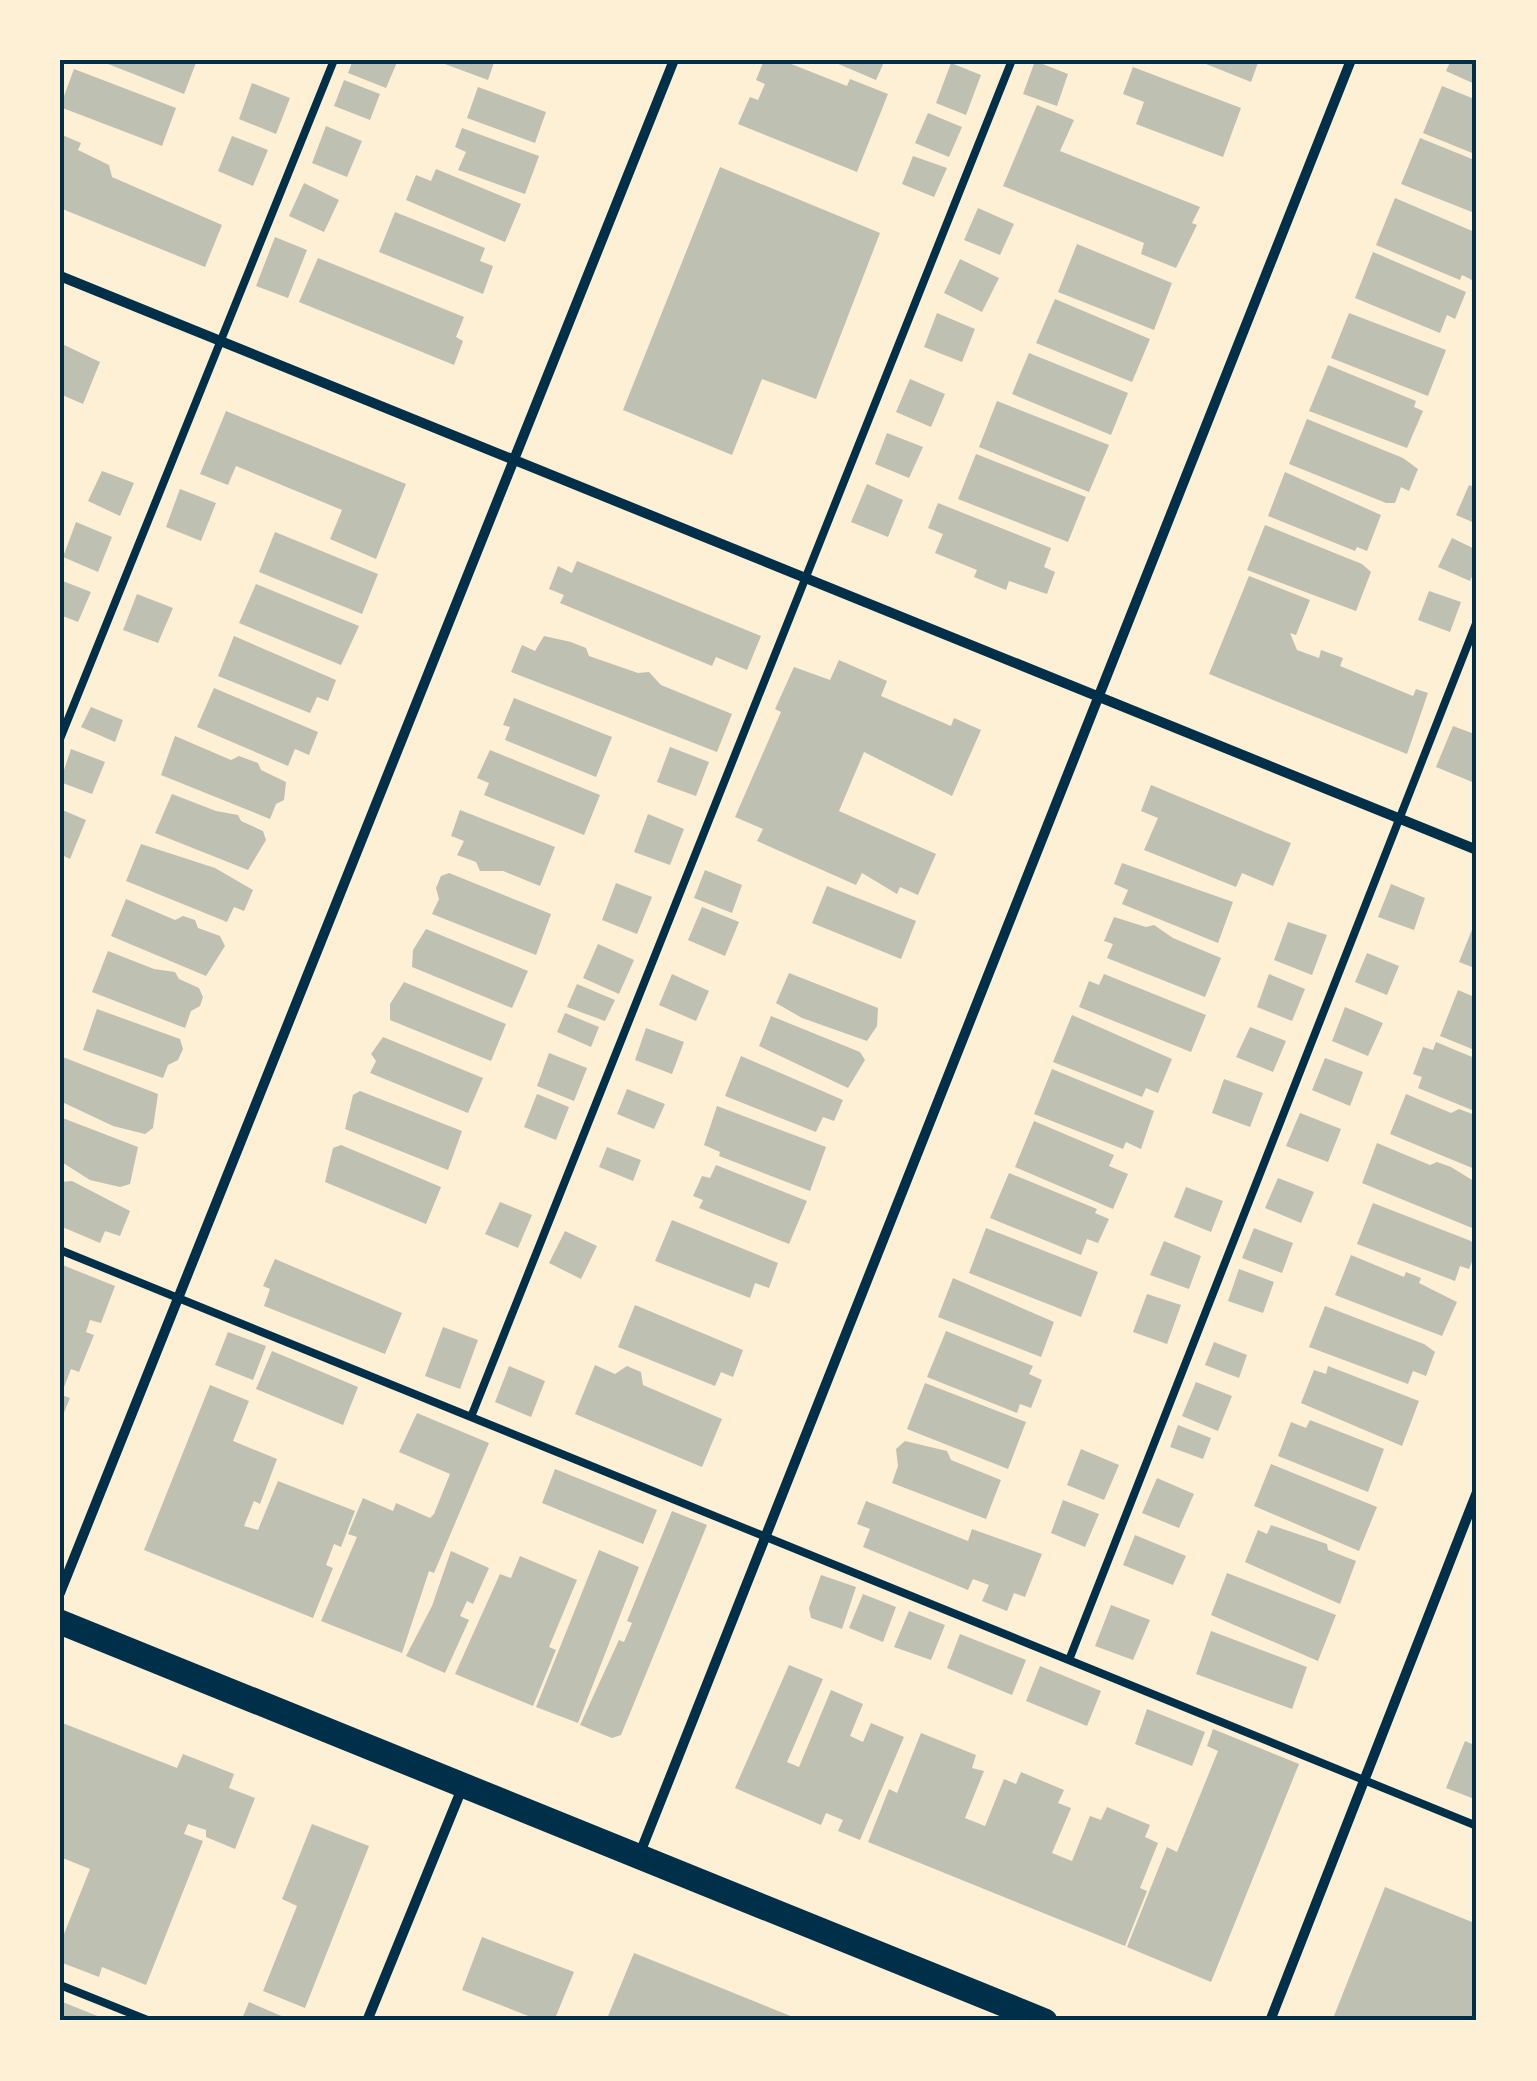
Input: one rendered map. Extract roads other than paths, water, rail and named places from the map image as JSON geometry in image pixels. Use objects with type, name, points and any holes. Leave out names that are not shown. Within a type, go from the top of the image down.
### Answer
[{"type":"main road","points":[[60,1622],[1041,2020]]},
{"type":"street","points":[[60,1593],[674,60]]},
{"type":"street","points":[[638,1857],[1350,60]]},
{"type":"street","points":[[60,276],[1477,850]]},
{"type":"street","points":[[1270,2021],[1477,1492]]},
{"type":"street","points":[[368,2021],[464,1786]]},
{"type":"lane","points":[[60,738],[334,60]]},
{"type":"lane","points":[[471,1417],[1012,60]]},
{"type":"lane","points":[[1069,1660],[1477,620]]},
{"type":"lane","points":[[60,1250],[1477,1826]]},
{"type":"lane","points":[[60,1985],[150,2021]]}]
